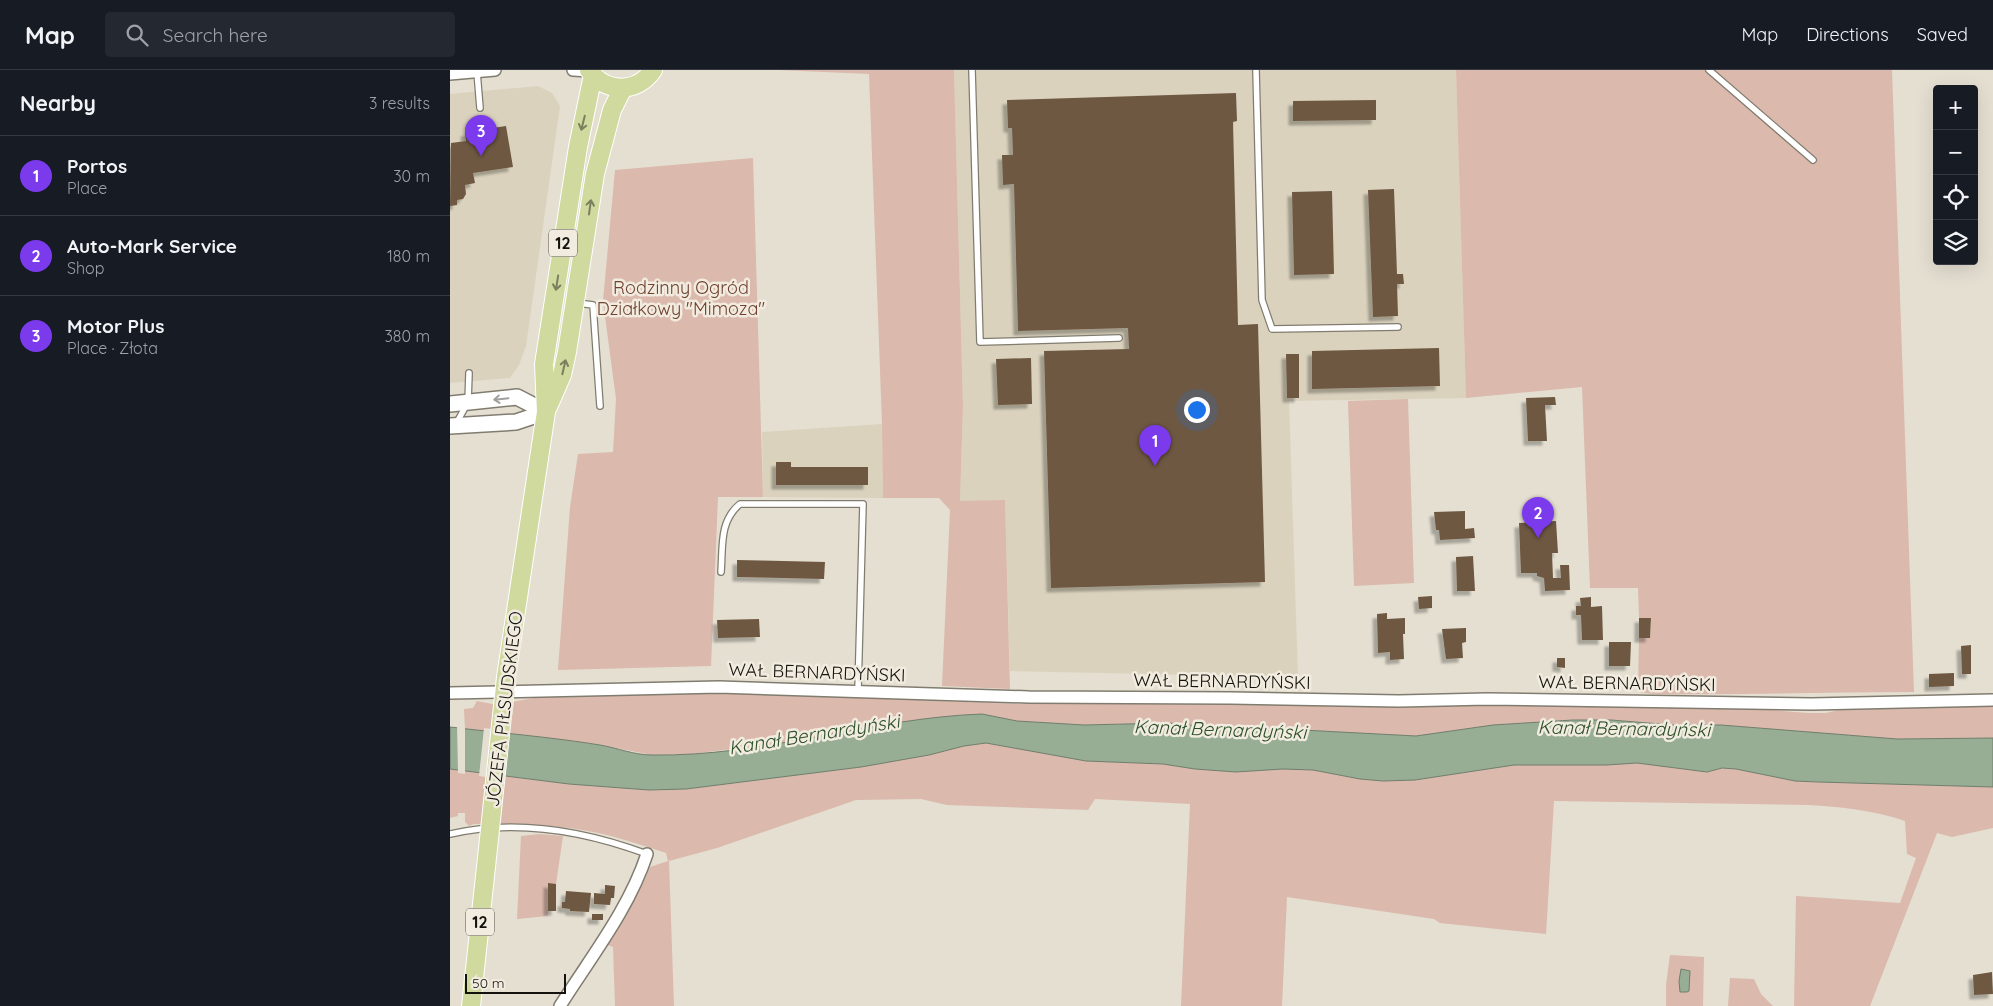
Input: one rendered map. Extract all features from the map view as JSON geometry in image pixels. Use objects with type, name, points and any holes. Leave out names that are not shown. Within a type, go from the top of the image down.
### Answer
[{"type":"main road","points":[[623,88],[638,84],[654,70]]},
{"type":"main road","name":"12","points":[[586,71],[606,85],[623,88]]},
{"type":"main road","name":"JÓZEFA PIŁSUDSKIEGO","points":[[471,1006],[506,677],[546,412],[544,364],[578,147],[586,71]]},
{"type":"main road","name":"JÓZEFA PIŁSUDSKIEGO","points":[[546,412],[562,375],[576,303],[595,174],[612,110],[623,88]]},
{"type":"main road","points":[[450,404],[517,397],[546,412]]},
{"type":"main road","points":[[453,426],[516,422],[546,412]]},
{"type":"street","points":[[456,72],[495,70]]},
{"type":"street","name":"WAŁ BERNARDYŃSKI","points":[[450,694],[685,687],[858,690],[1029,697],[1399,701],[1487,699],[1819,704],[1993,700]]},
{"type":"street","points":[[562,1005],[630,895],[647,854]]},
{"type":"lane","points":[[972,70],[980,342],[1119,338]]},
{"type":"lane","points":[[1256,70],[1262,300],[1272,329],[1398,327]]},
{"type":"lane","points":[[1709,70],[1813,160]]},
{"type":"lane","points":[[477,72],[480,108]]},
{"type":"lane","points":[[576,303],[593,305],[600,406]]},
{"type":"lane","points":[[453,426],[468,402],[469,373]]},
{"type":"lane","points":[[721,572],[725,522],[733,509],[740,504],[863,504],[858,690]]},
{"type":"lane","points":[[450,834],[481,829],[540,829],[608,840],[647,854]]},
{"type":"shaded area","points":[[954,70],[1456,70],[1466,398],[1289,401],[1298,677],[1010,671],[1005,501],[960,502],[963,406]]},
{"type":"shaded area","points":[[538,86],[552,93],[560,106],[526,346],[519,365],[510,378],[450,383],[450,94]]},
{"type":"shaded area","points":[[882,424],[883,498],[763,497],[762,432]]},
{"type":"green space","points":[[778,70],[954,70],[963,406],[960,501],[1005,500],[1010,689],[942,686],[950,510],[939,498],[883,498],[869,74]]},
{"type":"green space","points":[[1456,70],[1892,70],[1914,692],[1653,694],[1638,692],[1639,638],[1650,638],[1651,619],[1639,618],[1638,588],[1590,588],[1582,387],[1466,398]]},
{"type":"green space","name":"Rodzinny Ogród Działkowy \"Mimoza\"","points":[[753,158],[763,497],[718,497],[711,666],[558,670],[570,507],[578,454],[613,452],[616,399],[603,301],[615,170]]},
{"type":"green space","points":[[1408,399],[1414,583],[1354,586],[1348,401]]},
{"type":"green space","points":[[739,693],[1017,704],[1194,703],[1398,707],[1491,705],[1732,707],[1808,713],[1826,713],[1843,709],[1993,706],[1993,738],[1897,739],[1721,725],[1673,725],[1611,720],[1573,720],[1493,725],[1416,736],[1302,730],[1248,731],[1169,723],[1084,725],[1017,721],[982,714],[742,748],[690,754],[651,755],[602,745],[465,729],[464,709],[473,708],[477,701],[492,704],[544,696]]},
{"type":"green space","points":[[986,743],[1086,761],[1163,764],[1236,772],[1283,769],[1313,770],[1360,779],[1383,781],[1415,780],[1514,765],[1637,763],[1707,772],[1722,768],[1736,769],[1795,781],[1993,787],[1993,828],[1952,837],[1937,833],[1870,1006],[1794,1006],[1796,896],[1900,903],[1916,858],[1907,854],[1905,821],[1857,810],[1808,805],[1554,801],[1546,934],[1440,923],[1434,919],[1287,897],[1282,1006],[1181,1006],[1190,804],[1095,799],[1088,810],[947,805],[921,799],[856,800],[717,848],[669,861],[674,1006],[615,1006],[613,947],[605,944],[636,897],[650,867],[668,861],[666,853],[611,836],[577,829],[526,825],[474,824],[469,826],[465,822],[465,813],[458,813],[458,816],[450,818],[450,769],[569,784],[649,790],[686,789],[861,767]]},
{"type":"green space","points":[[540,834],[563,836],[556,884],[548,884],[548,916],[517,919],[521,836]]},
{"type":"green space","points":[[1670,955],[1704,957],[1703,1006],[1666,1006],[1666,985]]},
{"type":"green space","points":[[1730,978],[1754,979],[1761,994],[1773,1006],[1728,1006]]},
{"type":"water","name":"Kanał Bernardyński","points":[[982,714],[1017,721],[1084,725],[1169,723],[1248,731],[1302,730],[1416,736],[1493,725],[1573,720],[1611,720],[1673,725],[1721,725],[1897,739],[1993,738],[1993,787],[1795,781],[1736,769],[1722,768],[1707,772],[1637,763],[1514,765],[1415,780],[1383,781],[1360,779],[1313,770],[1283,769],[1236,772],[1163,764],[1086,761],[986,743],[861,767],[686,789],[649,790],[569,784],[450,769],[450,727],[582,742],[639,754],[693,754],[776,744],[899,722]]},
{"type":"water","points":[[1681,969],[1690,971],[1689,991],[1687,992],[1680,992]]},
{"type":"pier","points":[[457,725],[465,726],[465,774],[458,773]]},
{"type":"pier","points":[[484,728],[510,731],[505,780],[479,776]]},
{"type":"building","points":[[1236,93],[1237,121],[1233,122],[1238,325],[1258,324],[1265,582],[1051,588],[1044,351],[1129,349],[1128,328],[1018,331],[1014,184],[1003,185],[1002,155],[1013,155],[1012,128],[1008,128],[1007,100]]},
{"type":"building","points":[[1376,100],[1376,120],[1293,121],[1293,101]]},
{"type":"building","points":[[506,126],[513,167],[473,173],[475,183],[465,185],[466,194],[463,199],[457,200],[457,205],[450,206],[451,143],[466,141],[465,132]]},
{"type":"building","points":[[1394,189],[1397,274],[1403,274],[1404,284],[1397,284],[1398,316],[1373,317],[1368,190]]},
{"type":"building","points":[[1332,191],[1334,274],[1294,275],[1292,192]]},
{"type":"building","points":[[1439,348],[1440,386],[1312,389],[1312,351]]},
{"type":"building","points":[[1286,354],[1299,354],[1299,398],[1287,398]]},
{"type":"building","points":[[1031,358],[1032,404],[998,405],[996,359]]},
{"type":"building","points":[[1555,397],[1556,405],[1545,405],[1547,441],[1528,441],[1526,398]]},
{"type":"building","points":[[776,462],[791,462],[791,467],[868,467],[868,485],[776,485]]},
{"type":"building","points":[[1465,511],[1465,529],[1474,528],[1475,538],[1440,540],[1439,530],[1436,530],[1434,512]]},
{"type":"building","points":[[1556,521],[1558,553],[1552,553],[1553,578],[1561,578],[1560,565],[1569,565],[1570,590],[1545,591],[1544,578],[1537,576],[1537,573],[1521,573],[1519,523]]},
{"type":"building","points":[[1473,556],[1475,591],[1457,591],[1456,557]]},
{"type":"building","points":[[737,560],[825,562],[824,579],[737,577]]},
{"type":"building","points":[[1432,596],[1432,608],[1419,609],[1418,597]]},
{"type":"building","points":[[1591,597],[1591,607],[1602,606],[1603,640],[1582,640],[1581,615],[1576,615],[1576,606],[1581,606],[1580,598]]},
{"type":"building","points":[[1387,613],[1387,619],[1405,618],[1405,634],[1403,634],[1404,659],[1390,660],[1390,652],[1378,653],[1377,614]]},
{"type":"building","points":[[1639,618],[1651,618],[1650,638],[1639,638]]},
{"type":"building","points":[[759,619],[760,637],[718,638],[717,620]]},
{"type":"building","points":[[1466,628],[1466,642],[1462,643],[1463,658],[1446,659],[1442,629]]},
{"type":"building","points":[[1609,642],[1631,642],[1630,666],[1609,666]]},
{"type":"building","points":[[1971,645],[1971,674],[1962,674],[1961,646]]},
{"type":"building","points":[[1557,658],[1565,658],[1565,668],[1557,667]]},
{"type":"building","points":[[1954,673],[1954,686],[1929,687],[1929,674]]},
{"type":"building","points":[[548,883],[556,884],[556,911],[548,911]]},
{"type":"building","points":[[605,885],[615,886],[614,898],[611,898],[610,905],[594,904],[594,893],[605,894]]},
{"type":"building","points":[[566,891],[591,893],[589,912],[570,911],[570,909],[562,908],[562,902],[565,902]]},
{"type":"building","points":[[592,914],[603,914],[603,920],[592,920]]},
{"type":"building","points":[[1992,972],[1993,994],[1974,995],[1973,975]]},
{"type":"place","name":"Motor Plus","points":[[481,156]]},
{"type":"place","name":"Portos","points":[[1155,466]]},
{"type":"place","name":"Auto-Mark Service","points":[[1538,538]]}]
